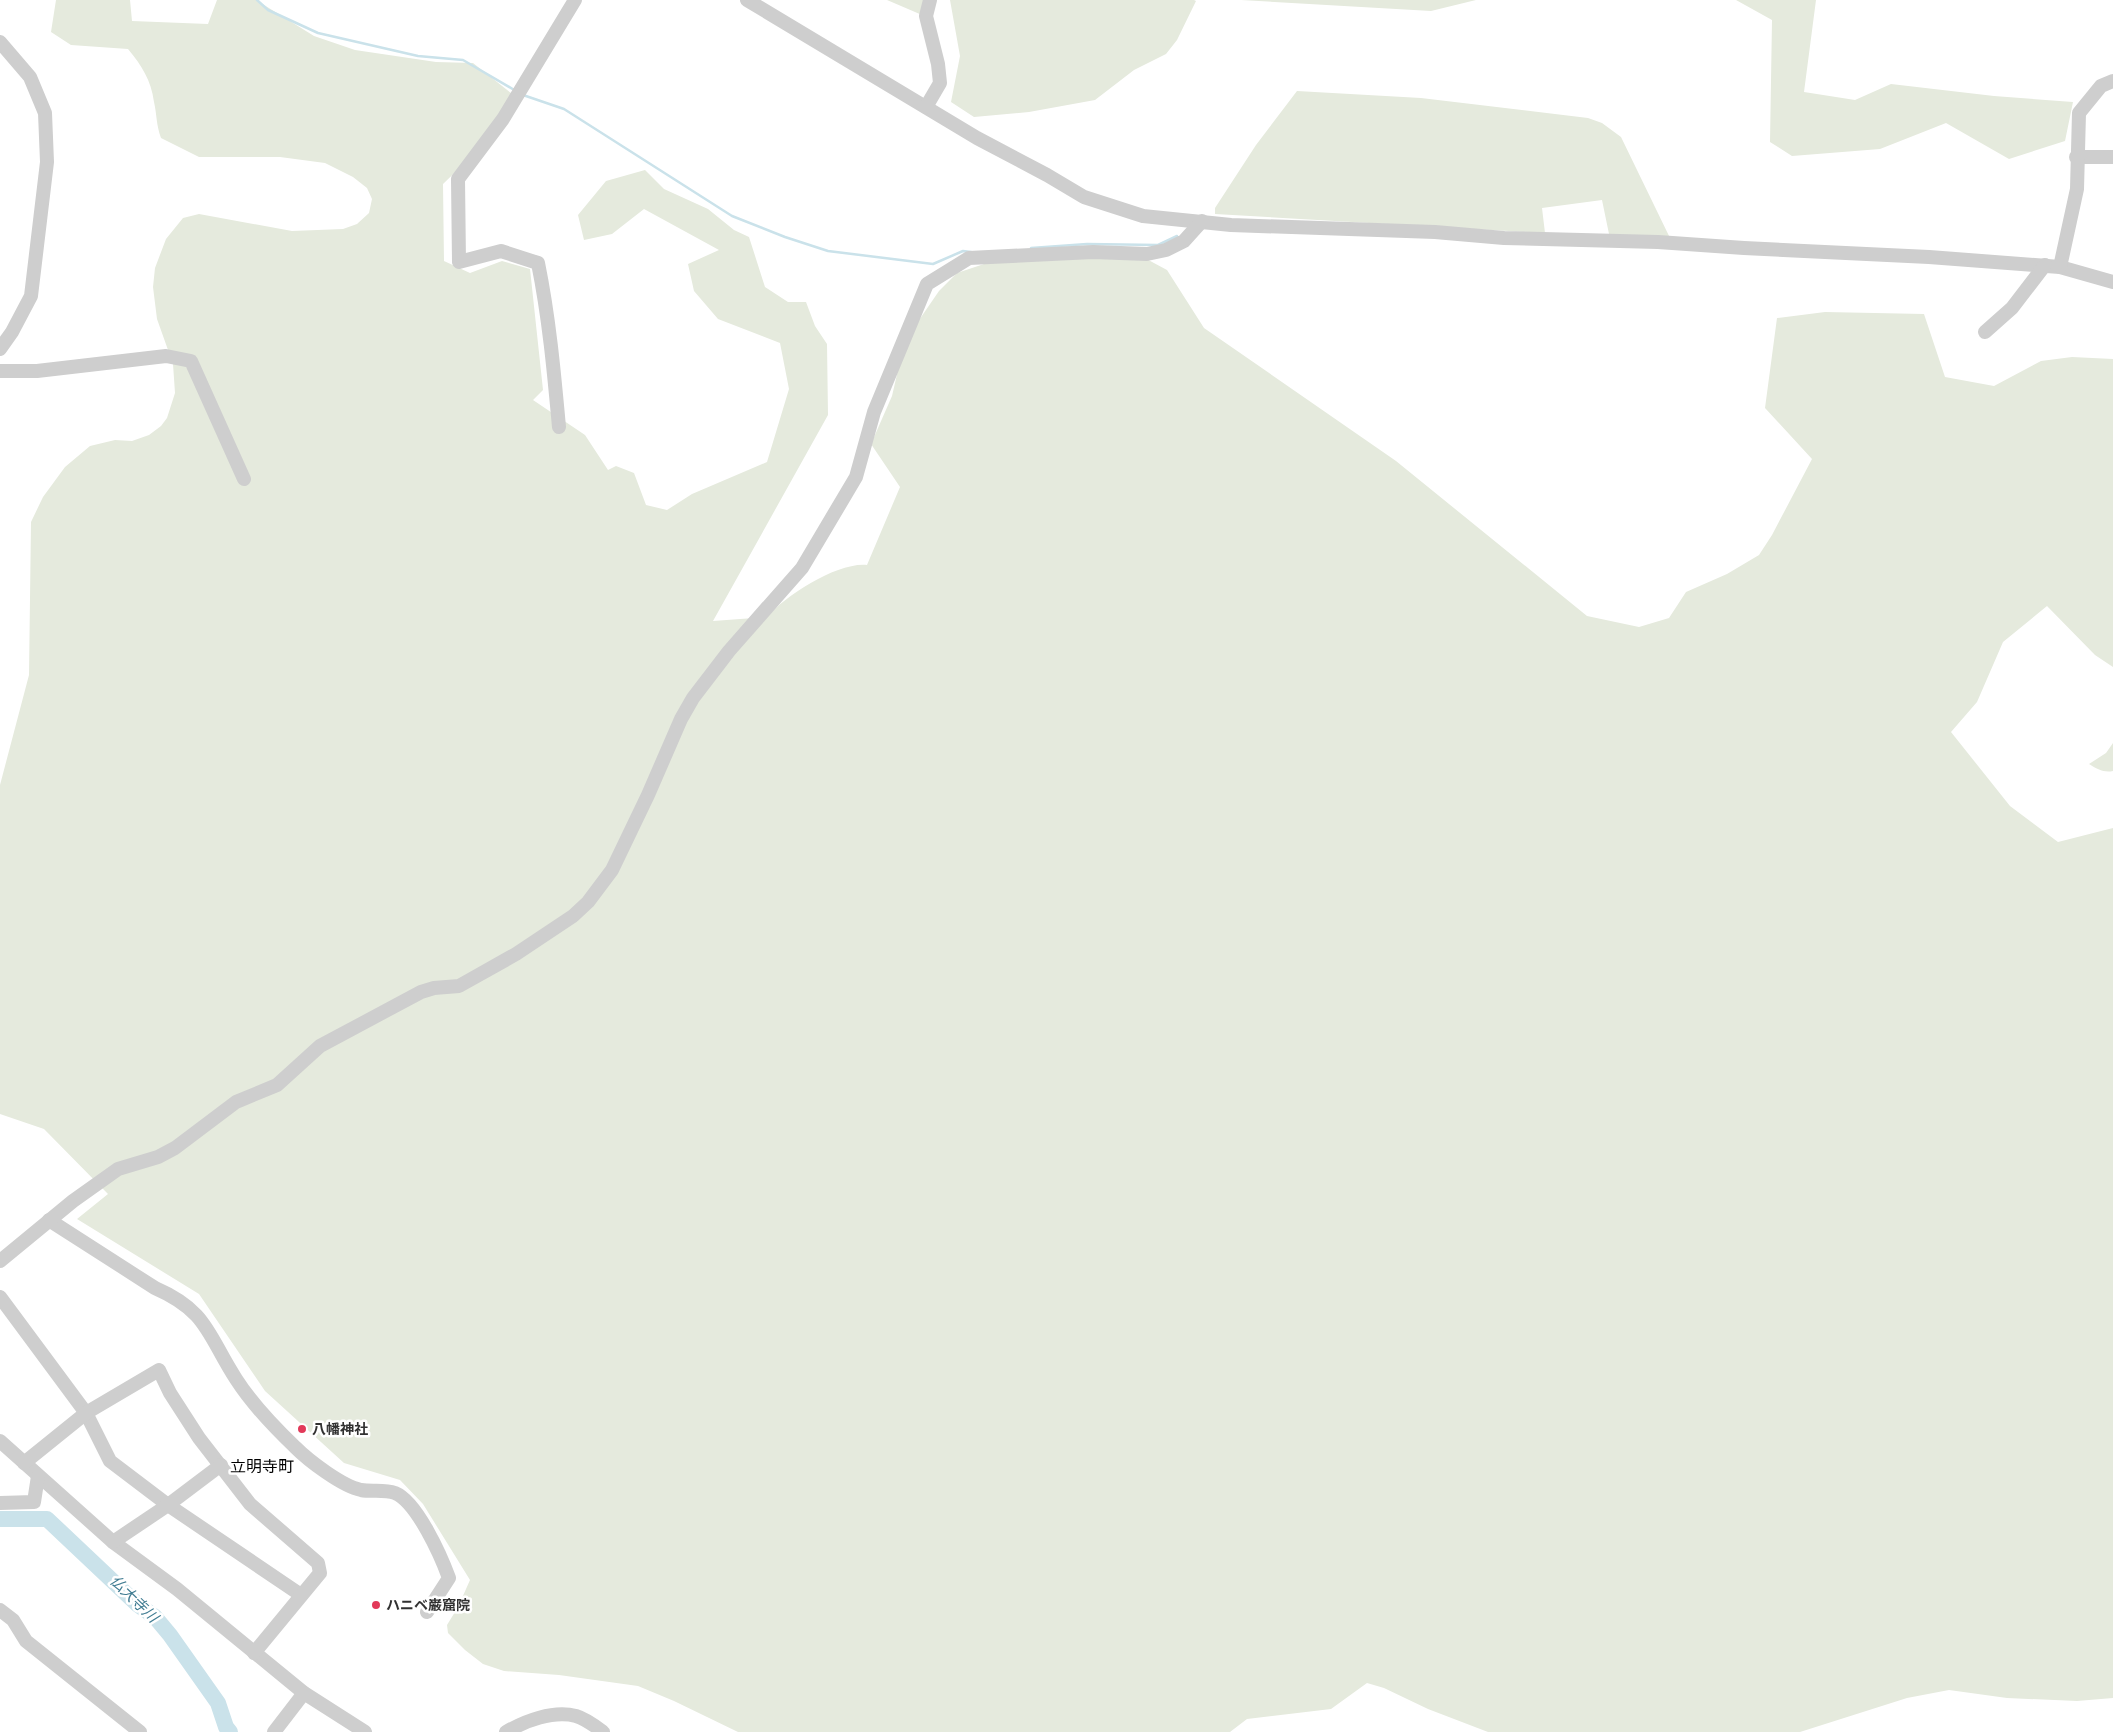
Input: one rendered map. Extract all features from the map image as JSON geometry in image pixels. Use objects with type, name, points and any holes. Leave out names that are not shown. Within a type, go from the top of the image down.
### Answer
[{"type":"street","points":[[559,427],[551,342],[538,263],[501,251],[459,262],[458,179],[503,119],[575,0]]},
{"type":"street","points":[[747,0],[926,107],[1084,197],[1143,216],[1231,225],[1398,230],[1504,238],[1658,242],[1744,248],[1855,252],[2008,264],[2045,265],[2060,267],[2113,282]]},
{"type":"street","points":[[926,107],[940,83],[938,64],[926,16],[930,0]]},
{"type":"street","points":[[0,42],[30,77],[46,113],[47,162],[31,296],[12,332],[0,349]]},
{"type":"street","points":[[2060,267],[2077,189],[2076,157],[2079,113],[2091,95],[2100,86],[2113,81]]},
{"type":"street","points":[[2076,157],[2113,157]]},
{"type":"street","points":[[0,1261],[49,1220],[118,1169],[158,1157],[175,1148],[236,1102],[277,1085],[320,1046],[421,992],[434,988],[459,986],[516,954],[558,926],[588,902],[612,870],[648,796],[681,719],[693,698],[729,651],[802,568],[856,476],[874,412],[927,284],[968,258],[1093,252],[1147,254],[1166,250],[1184,241],[1202,221]]},
{"type":"street","points":[[1985,332],[2012,308],[2045,265]]},
{"type":"street","points":[[0,372],[37,370],[166,356],[191,361],[244,479]]},
{"type":"street","points":[[49,1220],[155,1288],[169,1294],[196,1313],[206,1325],[235,1378],[256,1408],[296,1448],[331,1475],[346,1483],[361,1490],[379,1490],[396,1493],[412,1507],[443,1562],[449,1578],[427,1612]]},
{"type":"street","points":[[0,1297],[86,1413],[110,1461],[168,1505],[302,1595]]},
{"type":"street","points":[[24,1463],[86,1413],[159,1370],[170,1393],[199,1438],[250,1504],[318,1563],[320,1573],[254,1653]]},
{"type":"street","points":[[0,1441],[113,1542],[177,1589],[304,1694],[365,1732]]},
{"type":"street","points":[[113,1542],[168,1505],[221,1465]]},
{"type":"street","points":[[0,1503],[34,1502],[38,1476]]},
{"type":"street","points":[[0,1610],[13,1620],[26,1641],[140,1732]]},
{"type":"street","points":[[274,1732],[304,1694]]},
{"type":"street","points":[[506,1732],[537,1719],[556,1715],[578,1716],[603,1732]]},
{"type":"shaded area","points":[[56,0],[130,0],[132,21],[208,24],[217,0],[256,0],[314,36],[355,50],[436,62],[473,63],[516,97],[507,122],[443,184],[444,261],[470,273],[502,261],[530,269],[543,390],[533,400],[585,435],[608,470],[616,466],[634,473],[646,505],[667,510],[692,494],[767,462],[789,389],[780,343],[718,319],[694,291],[688,264],[719,250],[644,209],[612,234],[584,240],[578,215],[606,181],[645,170],[664,189],[708,209],[734,230],[749,237],[765,287],[788,302],[806,302],[815,326],[827,344],[828,415],[713,621],[767,617],[799,590],[828,574],[855,565],[867,565],[900,487],[871,444],[892,396],[898,370],[917,323],[939,291],[957,273],[987,263],[1139,255],[1167,270],[1204,328],[1396,461],[1587,616],[1639,627],[1669,618],[1686,592],[1727,574],[1759,555],[1772,535],[1812,459],[1765,408],[1777,318],[1825,312],[1924,314],[1945,377],[1994,386],[2041,361],[2072,357],[2113,359],[2113,667],[2095,655],[2047,606],[2003,642],[1977,702],[1951,732],[2010,806],[2058,842],[2113,828],[2113,1698],[2077,1701],[2007,1698],[1949,1690],[1907,1698],[1800,1732],[1488,1732],[1428,1709],[1384,1688],[1367,1683],[1331,1709],[1247,1719],[1230,1732],[738,1732],[638,1686],[559,1675],[504,1671],[483,1664],[465,1650],[448,1633],[447,1625],[458,1607],[470,1580],[423,1504],[400,1480],[344,1463],[265,1391],[199,1294],[77,1219],[108,1194],[44,1129],[0,1114],[0,785],[29,675],[31,522],[43,497],[65,467],[90,446],[115,440],[132,441],[149,435],[161,426],[167,418],[175,393],[173,364],[157,319],[153,287],[155,268],[166,239],[183,218],[199,214],[292,231],[343,229],[357,224],[369,213],[372,199],[367,188],[353,177],[325,163],[280,157],[199,157],[161,138],[151,87],[142,67],[133,55],[128,49],[71,45],[51,32]]},
{"type":"shaded area","points":[[887,0],[927,0],[922,15]]},
{"type":"shaded area","points":[[950,0],[1196,1],[1177,40],[1166,54],[1134,70],[1095,100],[1029,112],[974,117],[951,102],[960,56]]},
{"type":"shaded area","points":[[1241,0],[1476,0],[1431,11]]},
{"type":"shaded area","points":[[1736,0],[1816,0],[1804,92],[1855,100],[1891,84],[1994,96],[2073,102],[2065,141],[2009,159],[1946,123],[1880,149],[1792,156],[1770,142],[1772,20]]},
{"type":"shaded area","points":[[1297,91],[1421,98],[1588,118],[1602,123],[1621,137],[1670,238],[1609,234],[1602,200],[1542,208],[1545,233],[1215,214],[1215,208],[1256,145]]},
{"type":"shaded area","points":[[2113,743],[2113,771],[2104,771],[2089,764],[2106,753]]},
{"type":"waterway","points":[[257,0],[268,10],[318,33],[418,56],[463,60],[516,91]]},
{"type":"waterway","points":[[523,95],[564,109],[732,216],[785,237],[828,251],[933,264],[963,251],[971,252]]},
{"type":"waterway","points":[[1031,248],[1087,244],[1158,245],[1177,236]]},
{"type":"waterway","name":"仏大寺川","points":[[0,1519],[47,1519],[137,1604],[155,1617],[218,1703],[226,1727],[230,1732]]},
{"type":"place","name":"八幡神社","points":[[302,1429]]},
{"type":"place","name":"ハニベ巌窟院","points":[[376,1605]]},
{"type":"district","name":"立明寺町","points":[[262,1466]]}]
